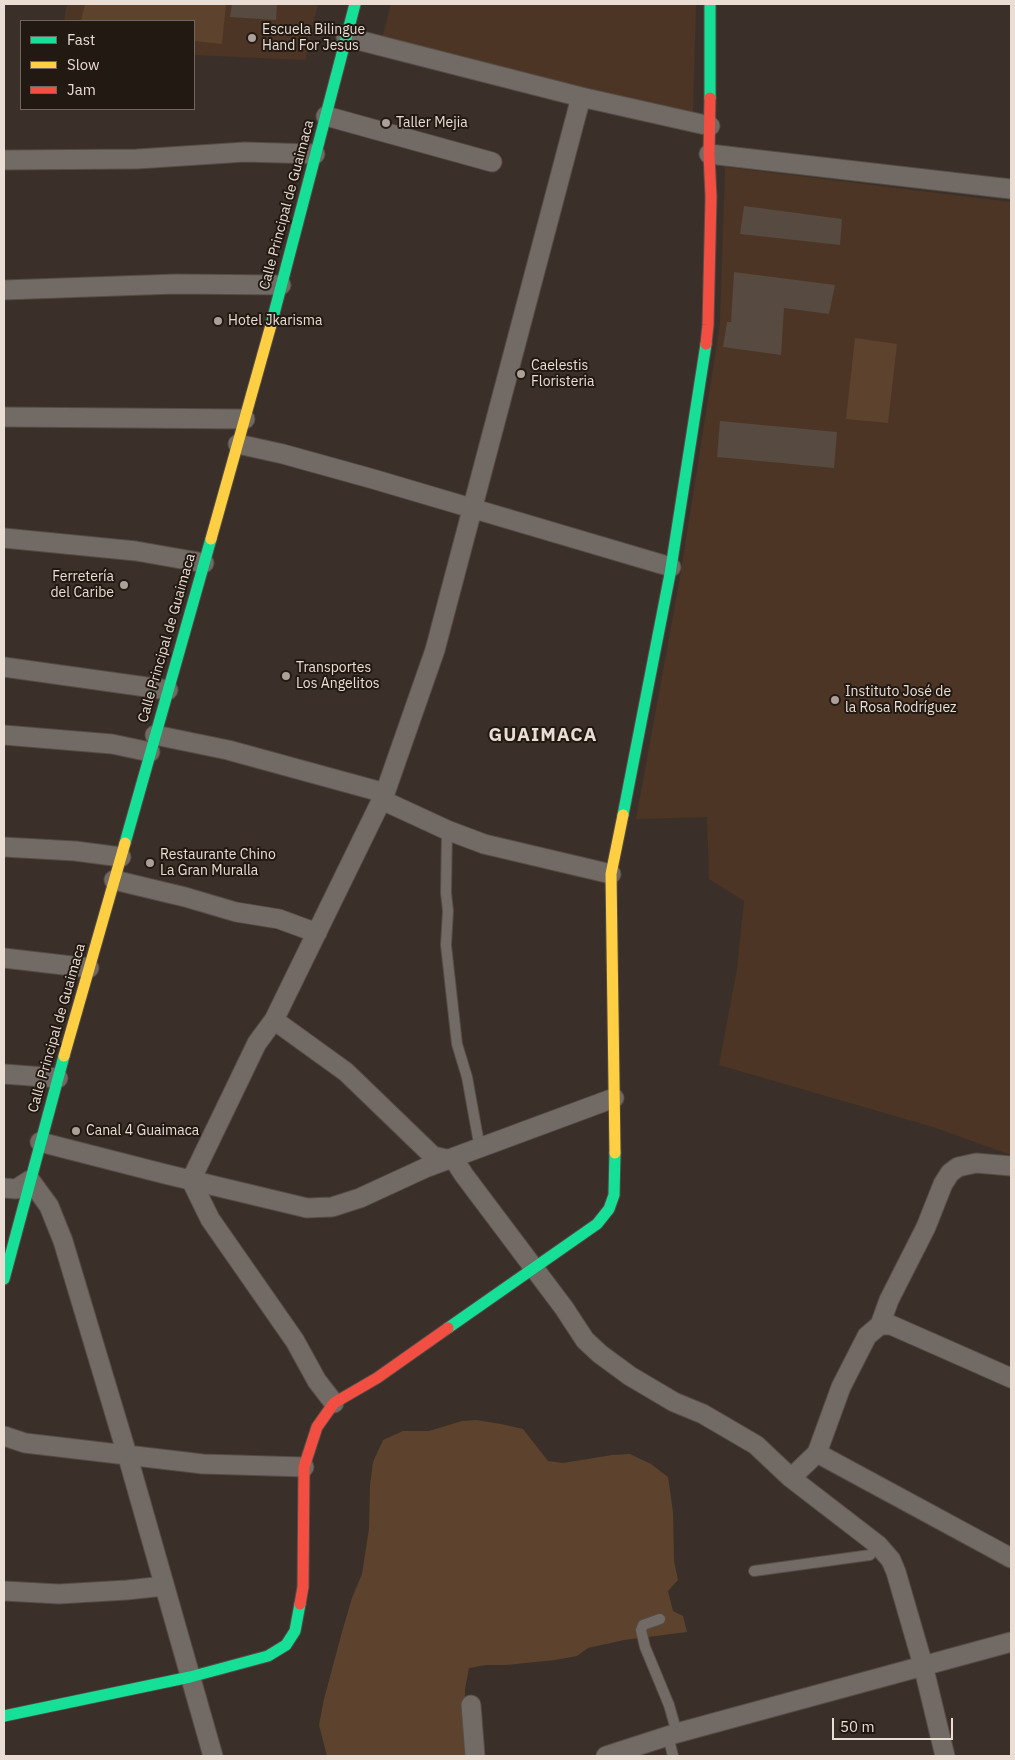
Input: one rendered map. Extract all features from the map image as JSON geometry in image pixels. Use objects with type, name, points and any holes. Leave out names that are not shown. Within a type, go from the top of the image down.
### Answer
[{"type":"street","name":"Calle Principal de Guaimaca","points":[[4,1279],[40,1142],[245,419],[355,4]]},
{"type":"street","points":[[4,1716],[190,1677],[268,1656],[286,1645],[295,1630],[303,1587],[304,1466],[317,1426],[334,1403],[377,1378],[597,1224],[609,1209],[614,1195],[616,1176],[611,874],[671,567],[708,325],[711,196],[709,154],[710,4]]},
{"type":"street","points":[[346,37],[581,97],[710,126]]},
{"type":"street","points":[[191,1180],[257,1043],[274,1020],[383,796],[434,650],[581,97]]},
{"type":"street","points":[[326,116],[492,162]]},
{"type":"street","points":[[4,160],[137,159],[245,152],[315,154]]},
{"type":"street","points":[[709,154],[1011,189]]},
{"type":"street","points":[[4,290],[175,284],[281,285]]},
{"type":"street","points":[[4,417],[245,419]]},
{"type":"street","points":[[238,444],[346,472],[671,567]]},
{"type":"street","points":[[4,538],[136,551],[204,563]]},
{"type":"street","points":[[4,667],[168,690]]},
{"type":"street","points":[[4,735],[112,744],[153,743],[228,750],[383,796],[447,830],[484,844],[611,874]]},
{"type":"street","points":[[4,848],[75,851],[121,857]]},
{"type":"street","points":[[114,880],[185,897],[236,912],[279,919],[317,933]]},
{"type":"street","points":[[4,958],[89,968]]},
{"type":"street","points":[[274,1020],[346,1072],[433,1156],[455,1161],[564,1308],[585,1340],[600,1354],[630,1376],[674,1402],[703,1414],[756,1445],[791,1478],[878,1546],[891,1560],[922,1666],[945,1756]]},
{"type":"street","points":[[4,1074],[58,1078]]},
{"type":"street","points":[[40,1142],[307,1208],[332,1207],[360,1198],[425,1168],[614,1098]]},
{"type":"street","points":[[791,1478],[817,1453],[841,1387],[867,1336],[880,1325],[889,1300],[926,1227],[943,1184],[950,1173],[958,1167],[976,1163],[1011,1166]]},
{"type":"street","points":[[4,1188],[16,1189],[30,1180],[49,1206],[63,1241],[127,1454],[213,1756]]},
{"type":"street","points":[[191,1180],[210,1220],[295,1341],[317,1381],[334,1403]]},
{"type":"street","points":[[880,1325],[891,1325],[1011,1378]]},
{"type":"street","points":[[4,1436],[26,1443],[202,1464],[304,1466]]},
{"type":"street","points":[[817,1453],[1011,1558]]},
{"type":"street","points":[[4,1590],[59,1594],[164,1586]]},
{"type":"street","points":[[606,1756],[672,1735],[1011,1642]]},
{"type":"street","points":[[471,1706],[475,1756]]},
{"type":"lane","points":[[447,830],[446,893],[448,911],[446,945],[457,1044],[468,1077],[480,1149]]},
{"type":"lane","points":[[754,1571],[870,1555],[878,1546]]},
{"type":"lane","points":[[660,1619],[643,1625],[641,1630],[645,1648],[675,1720],[672,1735],[673,1756]]},
{"type":"shaded area","name":"Escuela Bilingue Hand For Jesus","points":[[67,4],[318,4],[305,60],[195,55],[195,20],[64,20]]},
{"type":"shaded area","points":[[85,4],[226,4],[222,44],[195,41],[195,20],[81,20]]},
{"type":"shaded area","points":[[391,4],[696,4],[693,111],[684,117],[381,43]]},
{"type":"shaded area","name":"Instituto José de la Rosa Rodríguez","points":[[725,167],[1011,202],[1011,1155],[933,1127],[719,1065],[737,969],[744,901],[709,879],[707,817],[636,819],[679,583],[720,324]]},
{"type":"shaded area","points":[[855,338],[897,344],[888,423],[846,419]]},
{"type":"shaded area","points":[[476,1420],[523,1429],[548,1461],[563,1463],[630,1454],[651,1464],[668,1477],[673,1512],[674,1561],[678,1580],[668,1591],[673,1611],[683,1616],[687,1632],[624,1640],[588,1648],[577,1656],[555,1660],[469,1668],[465,1689],[465,1723],[468,1756],[327,1756],[319,1725],[342,1632],[352,1598],[362,1574],[369,1529],[370,1485],[373,1462],[383,1440],[403,1431],[429,1431],[462,1421]]},
{"type":"building","points":[[232,4],[277,4],[276,20],[230,17]]},
{"type":"building","points":[[744,206],[842,219],[840,245],[740,234]]},
{"type":"building","points":[[734,272],[835,285],[829,314],[784,308],[781,355],[723,347],[727,322],[731,322]]},
{"type":"building","points":[[720,421],[837,432],[834,468],[717,457]]},
{"type":"traffic: fast","points":[[271,325],[355,4]]},
{"type":"traffic: fast","points":[[710,4],[710,98]]},
{"type":"traffic: fast","points":[[623,815],[670,574],[706,344]]},
{"type":"traffic: fast","points":[[125,843],[211,539]]},
{"type":"traffic: fast","points":[[4,1279],[64,1056]]},
{"type":"traffic: fast","points":[[448,1328],[597,1224],[609,1209],[614,1195],[615,1153]]},
{"type":"traffic: fast","points":[[4,1716],[190,1677],[268,1656],[286,1645],[295,1631],[300,1604]]},
{"type":"traffic: slow","points":[[211,539],[271,325]]},
{"type":"traffic: slow","points":[[615,1153],[611,874],[623,815]]},
{"type":"traffic: slow","points":[[64,1056],[125,843]]},
{"type":"traffic: jam","points":[[706,344],[711,197],[709,154],[710,98]]},
{"type":"traffic: jam","points":[[300,1604],[303,1587],[304,1467],[317,1427],[334,1403],[377,1378],[448,1328]]},
{"type":"place","name":"Escuela Bilingue Hand For Jesus","points":[[252,38]]},
{"type":"place","name":"Taller Mejia","points":[[386,123]]},
{"type":"place","name":"Hotel Jkarisma","points":[[218,321]]},
{"type":"place","name":"Caelestis Floristeria","points":[[521,374]]},
{"type":"place","name":"Ferretería del Caribe","points":[[124,585]]},
{"type":"place","name":"Transportes Los Angelitos","points":[[286,676]]},
{"type":"place","name":"Instituto José de la Rosa Rodríguez","points":[[835,700]]},
{"type":"place","name":"Restaurante Chino La Gran Muralla","points":[[150,863]]},
{"type":"place","name":"Canal 4 Guaimaca","points":[[76,1131]]},
{"type":"district","name":"GUAIMACA","points":[[543,736]]}]
